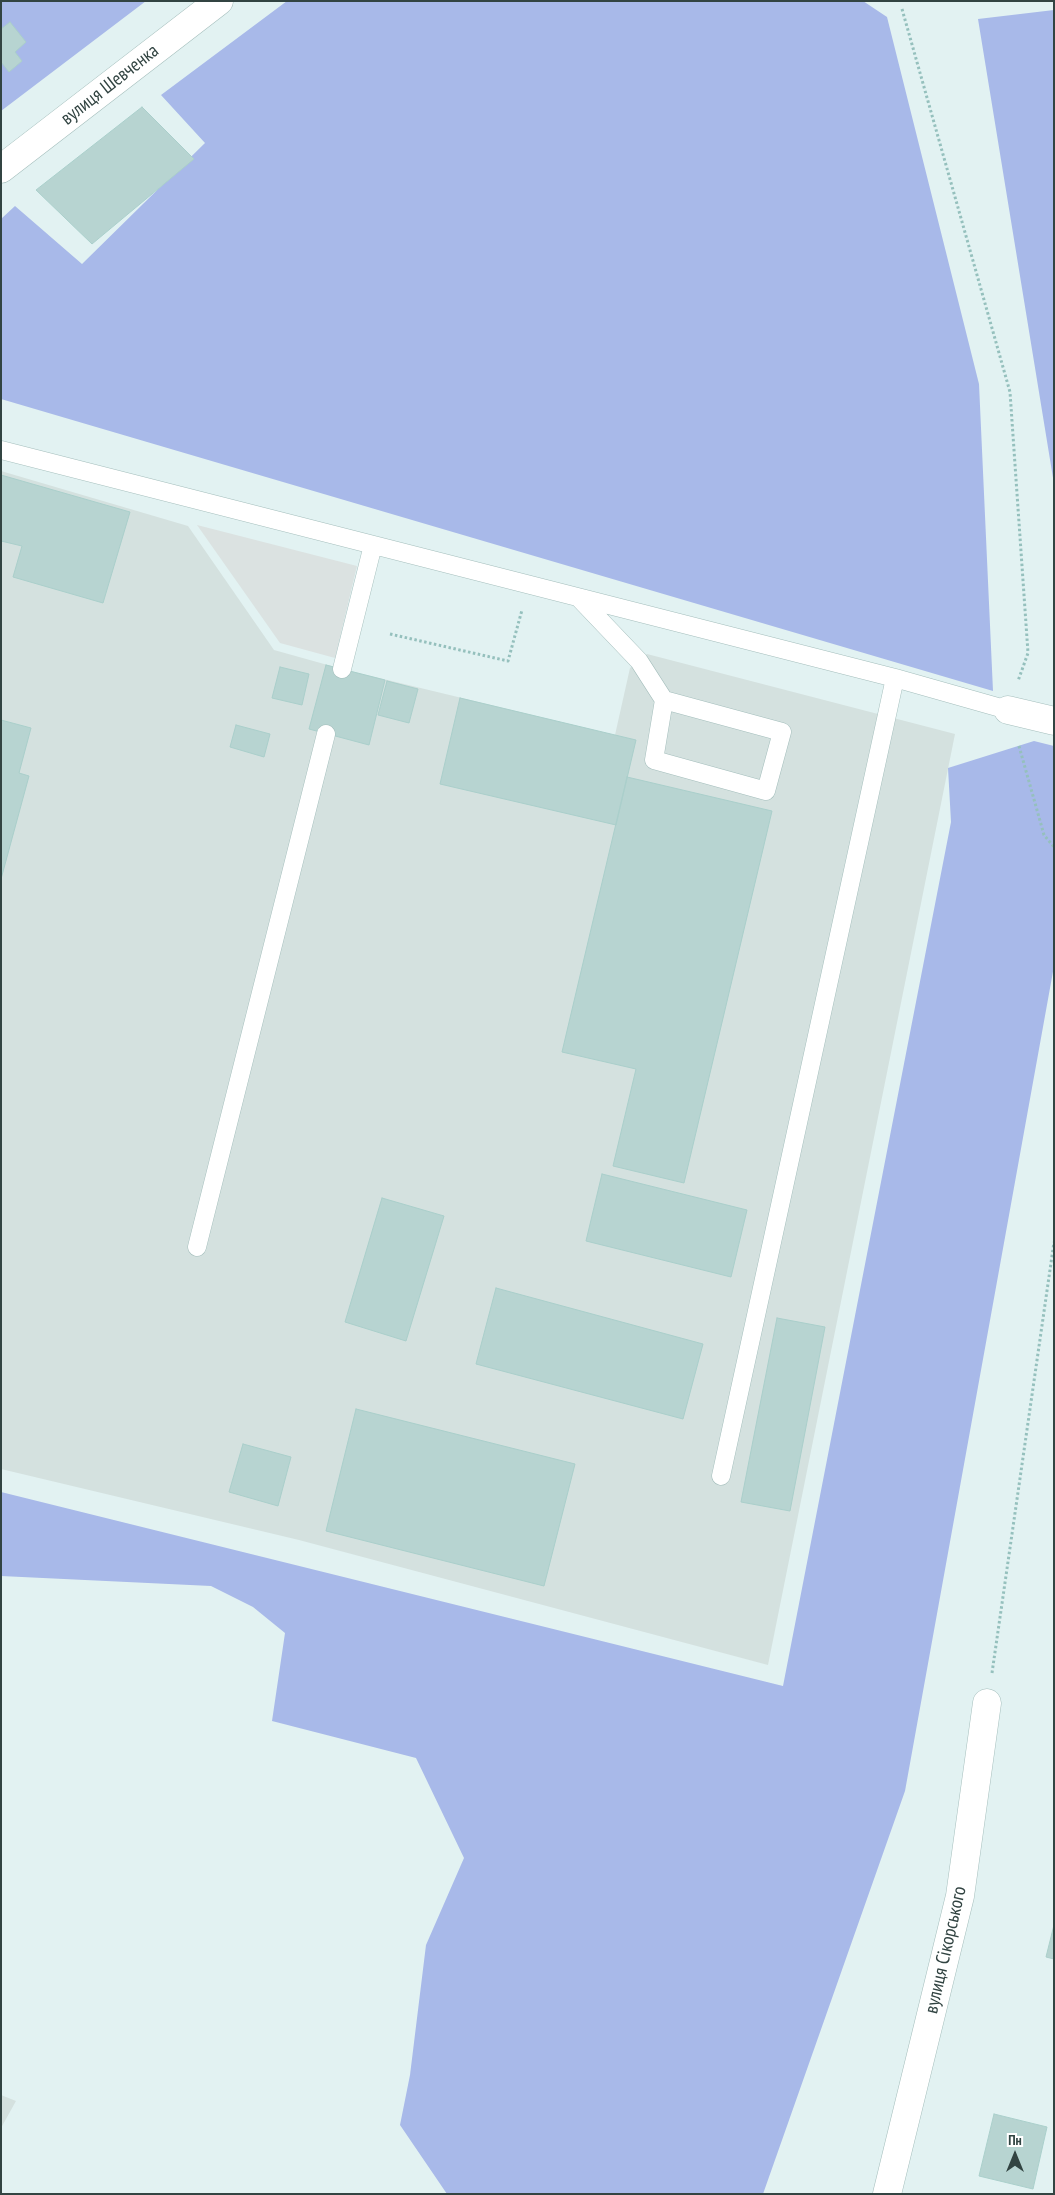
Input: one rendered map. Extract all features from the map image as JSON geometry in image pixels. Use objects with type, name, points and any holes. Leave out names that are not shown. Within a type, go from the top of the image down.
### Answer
[{"type":"street","name":"вулиця Шевченка","points":[[1,169],[219,1]]},
{"type":"street","points":[[1008,710],[1054,721]]},
{"type":"street","name":"вулиця Сікорського","points":[[887,2194],[960,1896],[987,1703]]},
{"type":"lane","points":[[1,450],[895,678],[1008,710]]},
{"type":"lane","points":[[342,670],[373,545]]},
{"type":"lane","points":[[577,596],[639,661],[664,700],[654,760],[766,791],[782,732],[664,700]]},
{"type":"lane","points":[[721,1476],[895,678]]},
{"type":"lane","points":[[198,1246],[326,734]]},
{"type":"path","points":[[902,8],[1010,392],[1028,653],[1008,710],[1044,835],[1054,847]]},
{"type":"path","points":[[390,634],[508,661],[530,584]]},
{"type":"path","points":[[987,1703],[1054,1242]]},
{"type":"shaded area","points":[[1,1],[146,1],[1,111]]},
{"type":"shaded area","points":[[287,1],[863,1],[887,17],[979,384],[993,691],[1,399],[1,219],[15,206],[82,264],[205,143],[161,95]]},
{"type":"shaded area","points":[[1054,10],[1054,484],[978,19]]},
{"type":"shaded area","points":[[1,471],[188,526],[274,650],[342,669],[615,735],[630,668],[647,654],[955,734],[768,1665],[299,1540],[1,1469]]},
{"type":"shaded area","points":[[197,525],[357,566],[335,658],[280,643]]},
{"type":"shaded area","points":[[1034,741],[1054,746],[1054,966],[905,1791],[763,2194],[447,2194],[400,2125],[410,2075],[426,1945],[464,1858],[416,1758],[272,1721],[285,1633],[253,1607],[211,1586],[1,1576],[1,1492],[783,1686],[951,822],[948,768]]},
{"type":"shaded area","points":[[1,2095],[16,2101],[1,2128]]},
{"type":"building","points":[[10,22],[26,42],[15,52],[22,61],[9,72],[1,62],[1,29]]},
{"type":"building","points":[[142,107],[194,159],[92,244],[36,190]]},
{"type":"building","points":[[1,475],[130,512],[103,603],[13,577],[22,546],[1,541]]},
{"type":"building","points":[[326,665],[385,680],[369,745],[309,729]]},
{"type":"building","points":[[280,667],[309,674],[302,705],[272,698]]},
{"type":"building","points":[[387,681],[418,689],[409,723],[378,715]]},
{"type":"building","points":[[460,698],[636,740],[616,825],[440,784]]},
{"type":"building","points":[[1,720],[31,728],[19,773],[29,776],[1,879]]},
{"type":"building","points":[[236,725],[270,734],[264,757],[230,747]]},
{"type":"building","points":[[627,777],[772,811],[684,1183],[613,1166],[636,1069],[562,1052]]},
{"type":"building","points":[[602,1174],[747,1210],[731,1277],[586,1241]]},
{"type":"building","points":[[382,1198],[444,1216],[406,1341],[345,1322]]},
{"type":"building","points":[[496,1288],[703,1344],[683,1419],[476,1364]]},
{"type":"building","points":[[777,1318],[825,1327],[790,1511],[741,1502]]},
{"type":"building","points":[[356,1409],[575,1464],[544,1586],[326,1531]]},
{"type":"building","points":[[243,1444],[291,1457],[278,1506],[229,1492]]},
{"type":"building","points":[[1054,1925],[1054,1959],[1046,1957]]},
{"type":"building","points":[[994,2114],[1047,2127],[1033,2189],[979,2176]]}]
